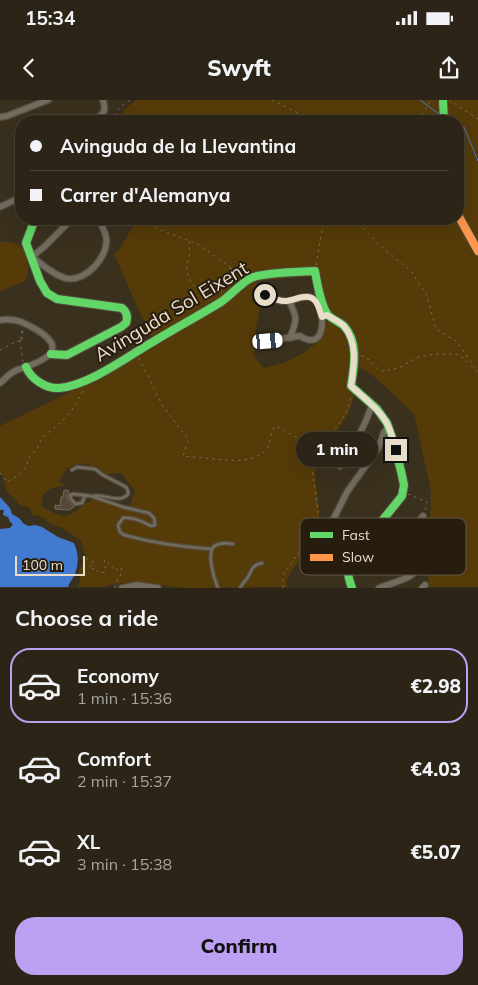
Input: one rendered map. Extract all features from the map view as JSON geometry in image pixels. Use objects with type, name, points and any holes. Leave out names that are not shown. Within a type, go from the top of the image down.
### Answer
[{"type":"street","points":[[0,117],[48,100]]},
{"type":"street","points":[[101,115],[105,109],[103,100]]},
{"type":"street","points":[[444,115],[445,102]]},
{"type":"street","points":[[0,207],[15,200]]},
{"type":"street","points":[[33,225],[26,242],[40,281],[47,293],[56,299],[122,308],[127,313],[126,324],[67,355],[51,354]]},
{"type":"street","points":[[32,257],[66,225]]},
{"type":"street","points":[[32,257],[56,275],[66,279],[77,278],[90,272],[106,248],[106,237],[101,225]]},
{"type":"street","points":[[463,225],[478,251]]},
{"type":"street","points":[[256,342],[300,336],[305,340],[318,338],[324,316],[315,271]]},
{"type":"street","name":"Avinguda Sol Eixent","points":[[24,365],[28,374],[33,379],[52,388],[66,387],[90,378],[136,352],[222,301],[247,280],[260,275],[315,271]]},
{"type":"street","points":[[260,288],[262,293],[279,301],[289,301],[305,297],[312,298],[324,316],[343,325],[350,335],[354,348],[351,386],[385,420],[404,480],[402,496],[384,518]]},
{"type":"street","points":[[289,301],[297,320],[290,338]]},
{"type":"street","points":[[0,320],[17,319],[46,336],[53,348],[51,354],[46,358],[24,365],[0,383]]},
{"type":"street","points":[[340,466],[366,423],[372,405]]},
{"type":"street","points":[[334,518],[347,492],[379,447],[384,432],[389,428]]},
{"type":"street","points":[[348,575],[352,588]]},
{"type":"street","points":[[379,588],[412,575]]},
{"type":"street","points":[[122,588],[137,585],[158,588]]},
{"type":"lane","points":[[72,470],[77,467],[95,469],[126,487],[128,494],[121,499],[92,497]]},
{"type":"lane","points":[[85,495],[82,503],[75,504],[72,502],[70,495],[85,495],[146,512],[154,518],[155,524],[151,526],[137,520],[123,518],[118,525],[120,532],[124,535],[148,541],[211,549],[218,544],[232,544]]},
{"type":"lane","points":[[211,549],[211,567],[218,588]]},
{"type":"lane","points":[[240,588],[252,567],[262,563]]},
{"type":"path","points":[[115,115],[119,108],[130,100]]},
{"type":"path","points":[[272,100],[301,115]]},
{"type":"path","points":[[422,115],[431,100]]},
{"type":"path","points":[[445,102],[478,119]]},
{"type":"path","points":[[152,225],[198,244],[247,280]]},
{"type":"path","points":[[315,271],[323,225]]},
{"type":"path","points":[[360,225],[378,244],[412,271],[427,296],[436,329],[456,341],[478,372]]},
{"type":"path","points":[[189,240],[190,255],[186,271],[189,278],[213,306]]},
{"type":"path","points":[[222,301],[221,289],[230,268]]},
{"type":"path","points":[[0,350],[22,340],[23,326]]},
{"type":"path","points":[[20,340],[24,365]]},
{"type":"path","points":[[136,352],[162,405],[189,440],[183,456],[226,461],[252,457],[261,454],[267,448],[276,426],[296,437],[319,442],[324,445]]},
{"type":"path","points":[[354,355],[365,357],[373,362],[379,371],[382,372],[399,368],[418,357],[436,354],[455,354],[460,355],[478,372]]},
{"type":"path","points":[[0,473],[7,482],[24,470],[29,456],[37,450],[42,437],[69,414],[90,378]]},
{"type":"path","points":[[317,518],[313,472],[315,460],[347,412],[351,396],[351,386]]},
{"type":"path","points":[[403,492],[427,502],[425,516],[423,516]]},
{"type":"path","points":[[283,588],[284,573],[300,550]]},
{"type":"path","points":[[86,558],[94,562],[88,568],[95,568],[99,573],[105,572],[104,560],[114,570],[117,571],[117,568],[122,569],[121,575],[115,583],[115,588]]},
{"type":"shaded area","points":[[136,100],[478,100],[478,587],[428,587],[428,575],[466,575],[466,518],[430,518],[431,491],[414,414],[376,378],[356,364],[353,399],[349,412],[318,462],[315,473],[320,518],[300,518],[300,559],[290,573],[286,584],[287,587],[184,588],[135,582],[101,587],[78,587],[80,581],[79,571],[86,558],[81,541],[61,527],[54,526],[40,516],[32,515],[30,508],[18,504],[7,492],[3,476],[0,473],[0,426],[102,375],[155,343],[114,254],[119,250],[134,225],[464,225],[464,115],[121,115]],"holes":[[[314,276],[328,321],[320,340],[302,354],[283,363],[264,368],[254,356],[256,328],[261,303],[256,281]],[[81,463],[97,467],[107,474],[121,473],[135,491],[130,505],[111,504],[106,498],[99,498],[87,503],[73,513],[63,516],[41,506],[46,492],[55,487],[67,486],[59,482],[70,467]]]},
{"type":"shaded area","points":[[0,242],[13,243],[23,249],[27,258],[28,273],[25,281],[0,291]]},
{"type":"water","points":[[0,497],[10,508],[12,514],[24,524],[42,527],[58,537],[74,543],[78,563],[68,587],[0,587],[0,529],[10,528],[13,524],[8,517],[3,515],[4,510],[0,510]]},
{"type":"building","points":[[64,490],[69,491],[67,495],[68,500],[74,507],[69,510],[55,509],[55,505],[60,506]]},
{"type":"waterway","points":[[420,100],[439,114]]},
{"type":"waterway","points":[[464,127],[478,161]]},
{"type":"traffic: fast","points":[[443,100],[444,115]]},
{"type":"traffic: fast","points":[[33,225],[26,243],[40,281],[47,293],[57,299],[122,308],[127,317],[126,323],[121,327],[67,355],[51,354]]},
{"type":"traffic: fast","points":[[26,367],[31,375],[44,385],[54,388],[70,386],[95,377],[107,370],[225,299],[251,278],[273,273],[315,271],[323,306],[330,317],[344,326],[352,339],[354,355],[351,386],[377,409],[387,423],[393,440],[404,485],[402,496],[384,518]]},
{"type":"traffic: fast","points":[[348,575],[352,588]]},
{"type":"traffic: slow","points":[[464,225],[478,251]]},
{"type":"route","points":[[265,295],[279,301],[305,297],[312,298],[316,302],[322,317],[327,315],[343,325],[350,335],[354,348],[351,386],[385,420],[396,450]]}]
